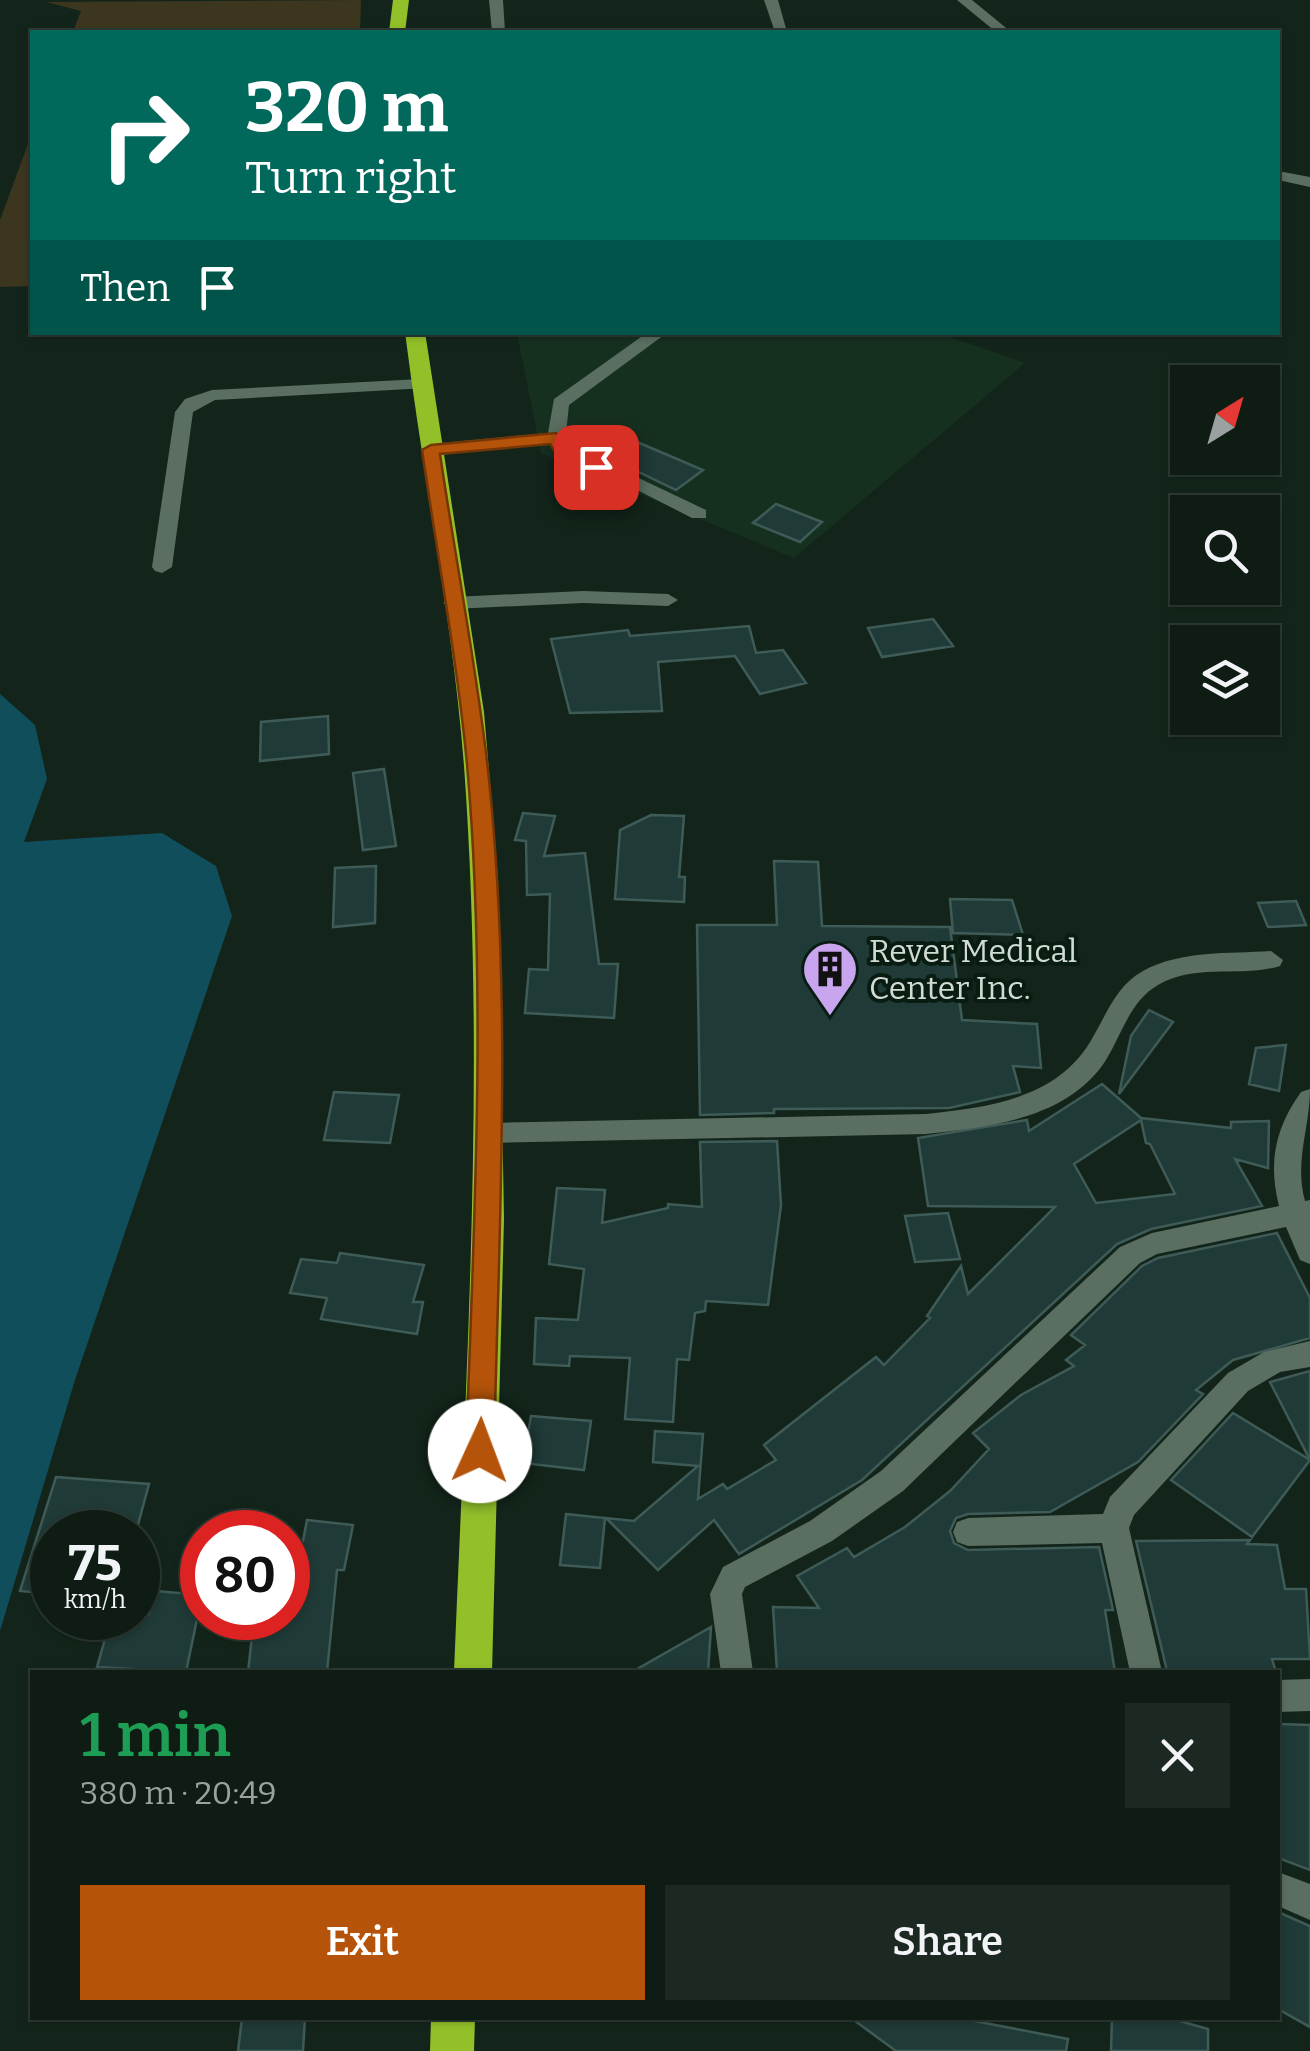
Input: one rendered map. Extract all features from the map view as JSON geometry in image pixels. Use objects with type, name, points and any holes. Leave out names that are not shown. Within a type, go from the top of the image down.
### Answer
[{"type":"highway","points":[[397,30],[401,0]]},
{"type":"highway","points":[[415,335],[477,762],[486,904],[488,1133],[473,1670]]},
{"type":"highway","points":[[452,2051],[454,2020]]},
{"type":"street","points":[[496,0],[499,30]]},
{"type":"street","points":[[771,0],[780,30]]},
{"type":"street","points":[[964,0],[1002,30]]},
{"type":"street","points":[[1280,176],[1310,182]]},
{"type":"street","points":[[656,335],[569,394],[557,413],[556,438],[562,452],[700,514]]},
{"type":"street","points":[[162,566],[184,412],[191,403],[212,394],[421,384]]},
{"type":"street","points":[[431,450],[556,438]]},
{"type":"street","points":[[453,602],[583,597],[668,600]]},
{"type":"street","points":[[488,1133],[926,1124],[988,1118],[1019,1110],[1088,1066],[1126,1001],[1155,975],[1272,960]]},
{"type":"street","points":[[1310,1099],[1293,1118],[1286,1147],[1285,1178],[1301,1212],[1310,1252]]},
{"type":"street","points":[[737,1670],[726,1594],[734,1578],[821,1532],[892,1481],[1130,1256],[1152,1244],[1301,1212]]},
{"type":"street","points":[[1146,1670],[1114,1528],[1122,1506],[1238,1382],[1274,1362],[1310,1354]]},
{"type":"street","points":[[968,1532],[1114,1528]]},
{"type":"street","points":[[1280,1696],[1310,1695]]},
{"type":"street","points":[[1280,1890],[1310,1902]]},
{"type":"shaded area","points":[[361,0],[360,30],[74,30],[81,11],[46,2]]},
{"type":"shaded area","points":[[30,138],[30,286],[0,287],[0,220]]},
{"type":"shaded area","points":[[517,335],[945,335],[1025,363],[794,558],[541,453]]},
{"type":"water","points":[[0,694],[35,725],[47,779],[24,842],[162,833],[216,866],[232,916],[74,1383],[36,1510],[30,1510],[30,1530],[0,1631]]},
{"type":"building","points":[[602,427],[703,470],[676,490],[579,443]]},
{"type":"building","points":[[776,504],[822,522],[800,542],[753,523]]},
{"type":"building","points":[[933,619],[953,646],[882,657],[868,628]]},
{"type":"building","points":[[749,626],[756,653],[783,650],[806,683],[760,694],[735,656],[658,662],[662,711],[570,713],[551,639],[628,630],[630,636]]},
{"type":"building","points":[[328,716],[329,754],[260,761],[261,722]]},
{"type":"building","points":[[384,769],[396,846],[363,850],[353,773]]},
{"type":"building","points":[[523,813],[555,816],[544,856],[585,853],[599,964],[618,964],[614,1018],[525,1013],[529,969],[548,970],[550,894],[527,895],[526,841],[515,840]]},
{"type":"building","points":[[651,815],[684,816],[679,877],[685,877],[684,902],[615,899],[620,830]]},
{"type":"building","name":"Rever Medical Center Inc.","points":[[774,861],[818,862],[822,926],[950,927],[962,1020],[1037,1024],[1041,1068],[1013,1066],[1020,1092],[949,1108],[774,1109],[774,1113],[700,1115],[697,925],[777,925]]},
{"type":"building","points":[[376,866],[375,923],[333,927],[335,868]]},
{"type":"building","points":[[950,899],[1012,900],[1023,935],[953,933]]},
{"type":"building","points":[[1296,901],[1306,925],[1268,927],[1258,903]]},
{"type":"building","points":[[1149,1010],[1173,1022],[1119,1094],[1131,1036]]},
{"type":"building","points":[[1286,1045],[1279,1091],[1249,1084],[1256,1048]]},
{"type":"building","points":[[1102,1084],[1141,1118],[1231,1128],[1231,1122],[1269,1121],[1268,1168],[1235,1159],[1262,1206],[1151,1229],[1117,1244],[862,1480],[739,1554],[714,1520],[658,1570],[606,1518],[634,1521],[698,1466],[653,1462],[655,1431],[703,1434],[698,1499],[723,1484],[727,1489],[776,1460],[764,1445],[876,1357],[884,1365],[930,1318],[927,1316],[961,1266],[968,1294],[1055,1207],[928,1206],[918,1138],[1027,1120],[1029,1131]],"holes":[[[1141,1120],[1146,1143],[1175,1194],[1096,1203],[1074,1164]]]},
{"type":"building","points":[[334,1092],[399,1095],[390,1143],[324,1140]]},
{"type":"building","points":[[777,1141],[781,1205],[768,1305],[706,1301],[705,1311],[695,1313],[689,1360],[677,1359],[673,1422],[625,1419],[630,1358],[570,1356],[569,1366],[534,1364],[536,1318],[578,1320],[584,1269],[549,1264],[557,1188],[605,1190],[602,1223],[668,1208],[668,1204],[702,1207],[700,1142]]},
{"type":"building","points":[[948,1213],[960,1259],[915,1262],[905,1216]]},
{"type":"building","points":[[1277,1233],[1310,1298],[1310,1338],[1233,1360],[1196,1390],[1203,1394],[1138,1462],[1050,1512],[968,1514],[956,1518],[950,1531],[954,1543],[968,1550],[1099,1547],[1113,1610],[1105,1610],[1115,1670],[777,1670],[773,1607],[819,1608],[797,1576],[847,1548],[854,1557],[905,1527],[950,1491],[989,1449],[973,1433],[1021,1395],[1074,1366],[1066,1360],[1085,1345],[1071,1335],[1142,1266],[1158,1258]]},
{"type":"building","points":[[340,1253],[424,1265],[413,1302],[423,1302],[417,1334],[321,1319],[327,1298],[290,1293],[301,1259],[337,1263]]},
{"type":"building","points":[[1310,1371],[1310,1460],[1270,1382]]},
{"type":"building","points":[[1233,1413],[1310,1460],[1252,1537],[1171,1480]]},
{"type":"building","points":[[531,1416],[591,1421],[584,1470],[523,1463]]},
{"type":"building","points":[[56,1477],[149,1484],[142,1510],[46,1510]]},
{"type":"building","points":[[566,1514],[605,1518],[600,1568],[560,1565]]},
{"type":"building","points":[[310,1520],[353,1525],[344,1570],[337,1570],[327,1670],[248,1670],[252,1640],[310,1640]]},
{"type":"building","points":[[1250,1540],[1247,1544],[1277,1545],[1285,1589],[1306,1589],[1310,1659],[1272,1659],[1275,1670],[1167,1670],[1136,1541]]},
{"type":"building","points":[[30,1559],[30,1592],[20,1591]]},
{"type":"building","points":[[160,1591],[180,1593],[180,1640],[193,1640],[186,1670],[97,1667],[105,1640],[160,1640]]},
{"type":"building","points":[[711,1627],[708,1670],[636,1670]]},
{"type":"building","points":[[1280,1724],[1310,1725],[1310,1870],[1280,1859]]},
{"type":"building","points":[[1280,1913],[1310,1926],[1310,2027],[1280,2010]]},
{"type":"building","points":[[242,2020],[305,2020],[303,2051],[238,2051]]},
{"type":"building","points":[[854,2020],[969,2020],[1068,2039],[1066,2051],[896,2051]]},
{"type":"building","points":[[1112,2020],[1176,2020],[1208,2029],[1208,2051],[1111,2051]]},
{"type":"place","name":"Rever Medical Center Inc.","points":[[830,1018]]},
{"type":"route","points":[[480,1451],[488,1133],[486,904],[477,762],[431,450],[556,438],[562,452],[596,467]]}]
